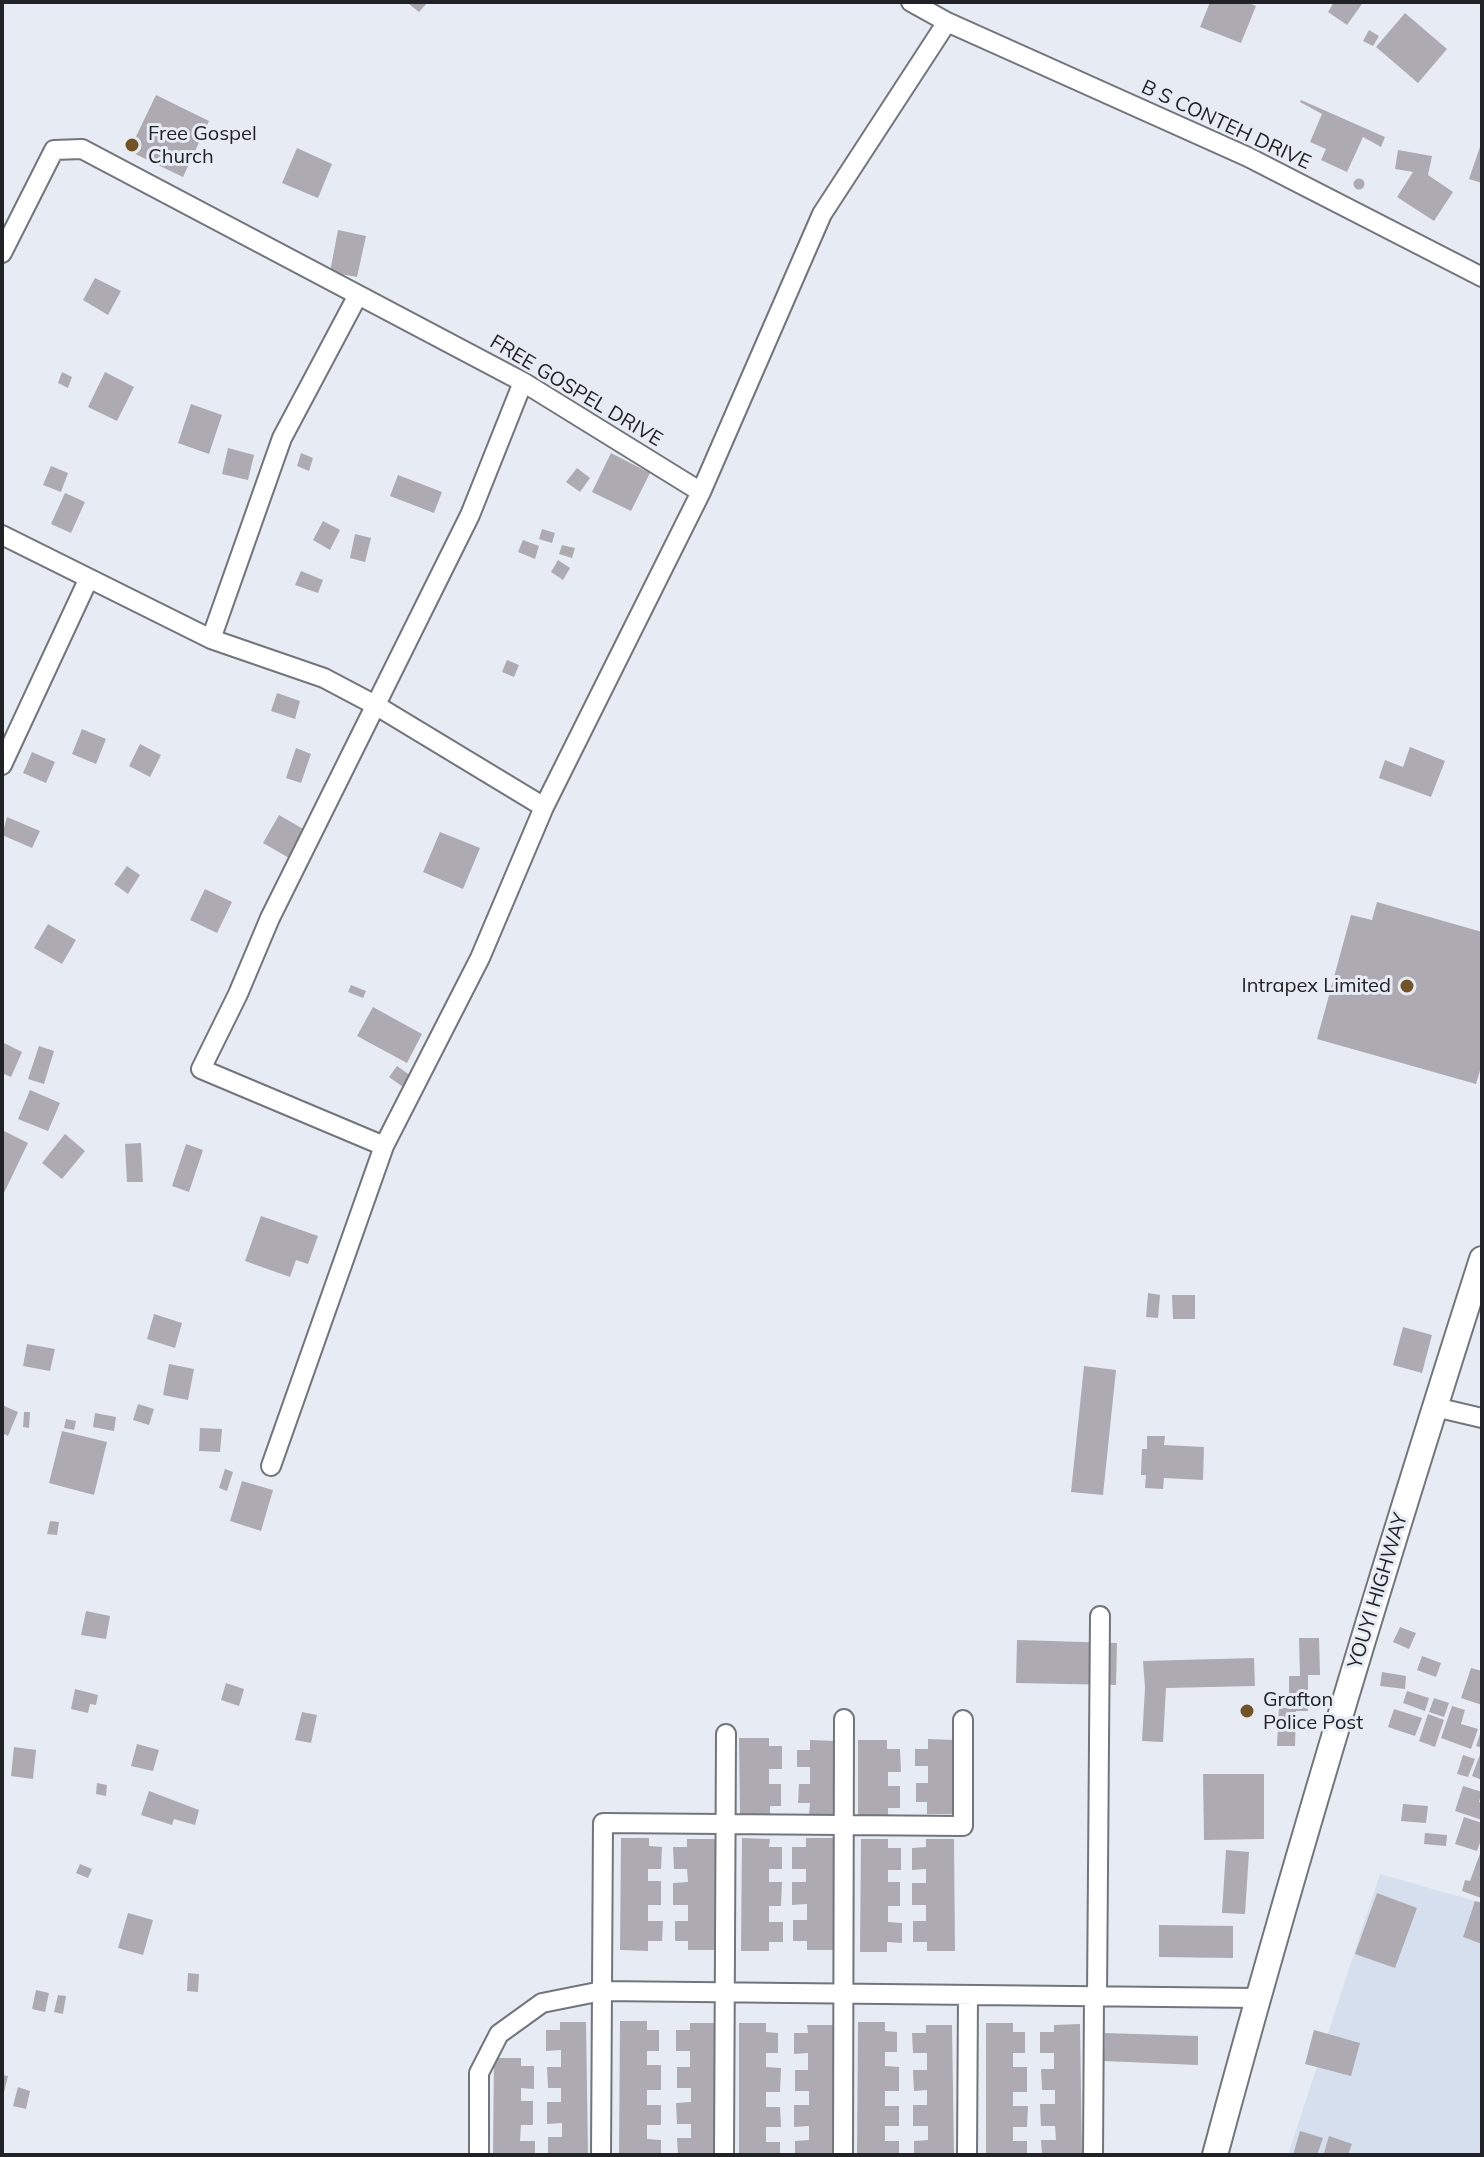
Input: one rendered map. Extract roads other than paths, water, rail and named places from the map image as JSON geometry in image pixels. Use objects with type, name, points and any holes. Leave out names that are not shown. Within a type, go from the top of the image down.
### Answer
[{"type":"main road","name":"YOUYI HIGHWAY","points":[[1215,2155],[1353,1669],[1482,1259]]},
{"type":"street","name":"B S CONTEH DRIVE","points":[[911,2],[947,22],[1248,157],[1482,277]]},
{"type":"street","points":[[271,1466],[384,1146],[480,958],[544,807],[701,492],[822,214],[947,22]]},
{"type":"street","name":"FREE GOSPEL DRIVE","points":[[2,253],[54,150],[82,149],[523,382],[701,492]]},
{"type":"street","points":[[211,639],[282,438],[358,295]]},
{"type":"street","points":[[384,1146],[201,1069],[238,994],[270,918],[470,515],[523,382]]},
{"type":"street","points":[[2,535],[211,639],[324,678],[377,706],[544,807]]},
{"type":"street","points":[[2,765],[88,580]]},
{"type":"street","points":[[1435,1407],[1482,1418]]},
{"type":"street","points":[[1093,2155],[1100,1616]]},
{"type":"street","points":[[843,2155],[844,1719]]},
{"type":"street","points":[[601,2155],[603,1823],[963,1826],[963,1720]]},
{"type":"street","points":[[724,2155],[726,1734]]},
{"type":"street","points":[[479,2155],[479,2073],[499,2034],[542,2003],[602,1991],[1258,1998]]},
{"type":"street","points":[[967,2155],[968,1995]]},
{"type":"place","name":"Free Gospel Church","points":[[132,145]]},
{"type":"place","name":"Intrapex Limited","points":[[1407,986]]},
{"type":"place","name":"Grafton Police Post","points":[[1247,1711]]}]
